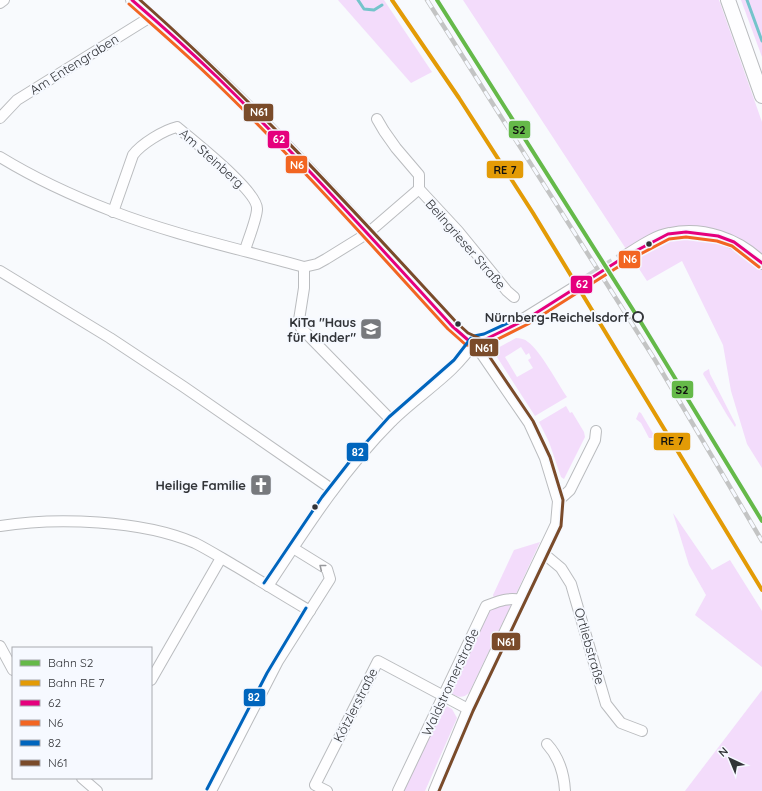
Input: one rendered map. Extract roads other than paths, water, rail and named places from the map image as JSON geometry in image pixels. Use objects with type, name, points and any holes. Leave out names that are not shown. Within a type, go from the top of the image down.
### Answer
[{"type":"main road","points":[[728,0],[762,96]]},
{"type":"street","points":[[0,3],[4,0]]},
{"type":"street","points":[[132,0],[152,16],[263,121],[468,340],[475,341],[486,339],[515,325],[573,289]]},
{"type":"street","name":"Am Entengraben","points":[[0,118],[17,100],[152,16]]},
{"type":"street","name":"Beilngrieser Straße","points":[[377,119],[396,148],[419,175],[419,189],[458,231],[507,291],[514,297]]},
{"type":"street","name":"Am Steinberg","points":[[113,212],[133,155],[137,149],[168,129],[177,126],[232,174],[255,201],[257,208],[245,250]]},
{"type":"street","points":[[0,157],[30,175],[73,196],[113,212],[182,234],[304,267],[317,264],[368,233]]},
{"type":"street","name":"Beilngrieser Straße","points":[[368,233],[419,189]]},
{"type":"street","points":[[626,256],[649,242],[668,234],[686,232],[718,236],[734,242],[762,263]]},
{"type":"street","points":[[304,267],[304,288],[299,320],[301,328],[392,421]]},
{"type":"street","points":[[0,271],[106,335],[333,490]]},
{"type":"street","points":[[268,586],[333,490],[362,453],[392,421],[459,363],[475,341]]},
{"type":"street","points":[[434,791],[468,708],[556,524],[558,500],[545,458],[529,423],[483,357],[475,341]]},
{"type":"street","points":[[558,500],[570,490],[595,440],[596,431]]},
{"type":"street","points":[[0,526],[26,522],[103,523],[166,534],[195,543],[310,611]]},
{"type":"street","points":[[211,791],[274,668],[330,579],[327,569],[293,548]]},
{"type":"street","name":"Ortliebstraße","points":[[543,553],[561,568],[572,584],[606,704],[621,723],[642,731]]},
{"type":"street","points":[[152,678],[221,558]]},
{"type":"street","name":"Waldstromerstraße","points":[[398,791],[486,606],[499,601],[514,598],[520,600]]},
{"type":"street","points":[[0,646],[12,668]]},
{"type":"street","name":"Kötzlerstraße","points":[[327,791],[315,784],[378,661],[468,708]]},
{"type":"street","points":[[547,744],[559,761],[563,774],[565,791]]},
{"type":"street","points":[[86,779],[97,791]]},
{"type":"waterway","points":[[358,0],[364,9],[374,10],[382,5]]},
{"type":"waterway","points":[[747,0],[762,41]]},
{"type":"tunnel","points":[[573,289],[626,256]]},
{"type":"railway","points":[[427,0],[655,360],[762,541]]},
{"type":"rail line","name":"S2","points":[[437,0],[642,324],[762,521]]},
{"type":"place","name":"Nürnberg-Reichelsdorf","points":[[638,317]]},
{"type":"place","name":"KiTa \"Haus für Kinder\"","points":[[371,329]]},
{"type":"place","name":"Heilige Familie","points":[[261,485]]}]
